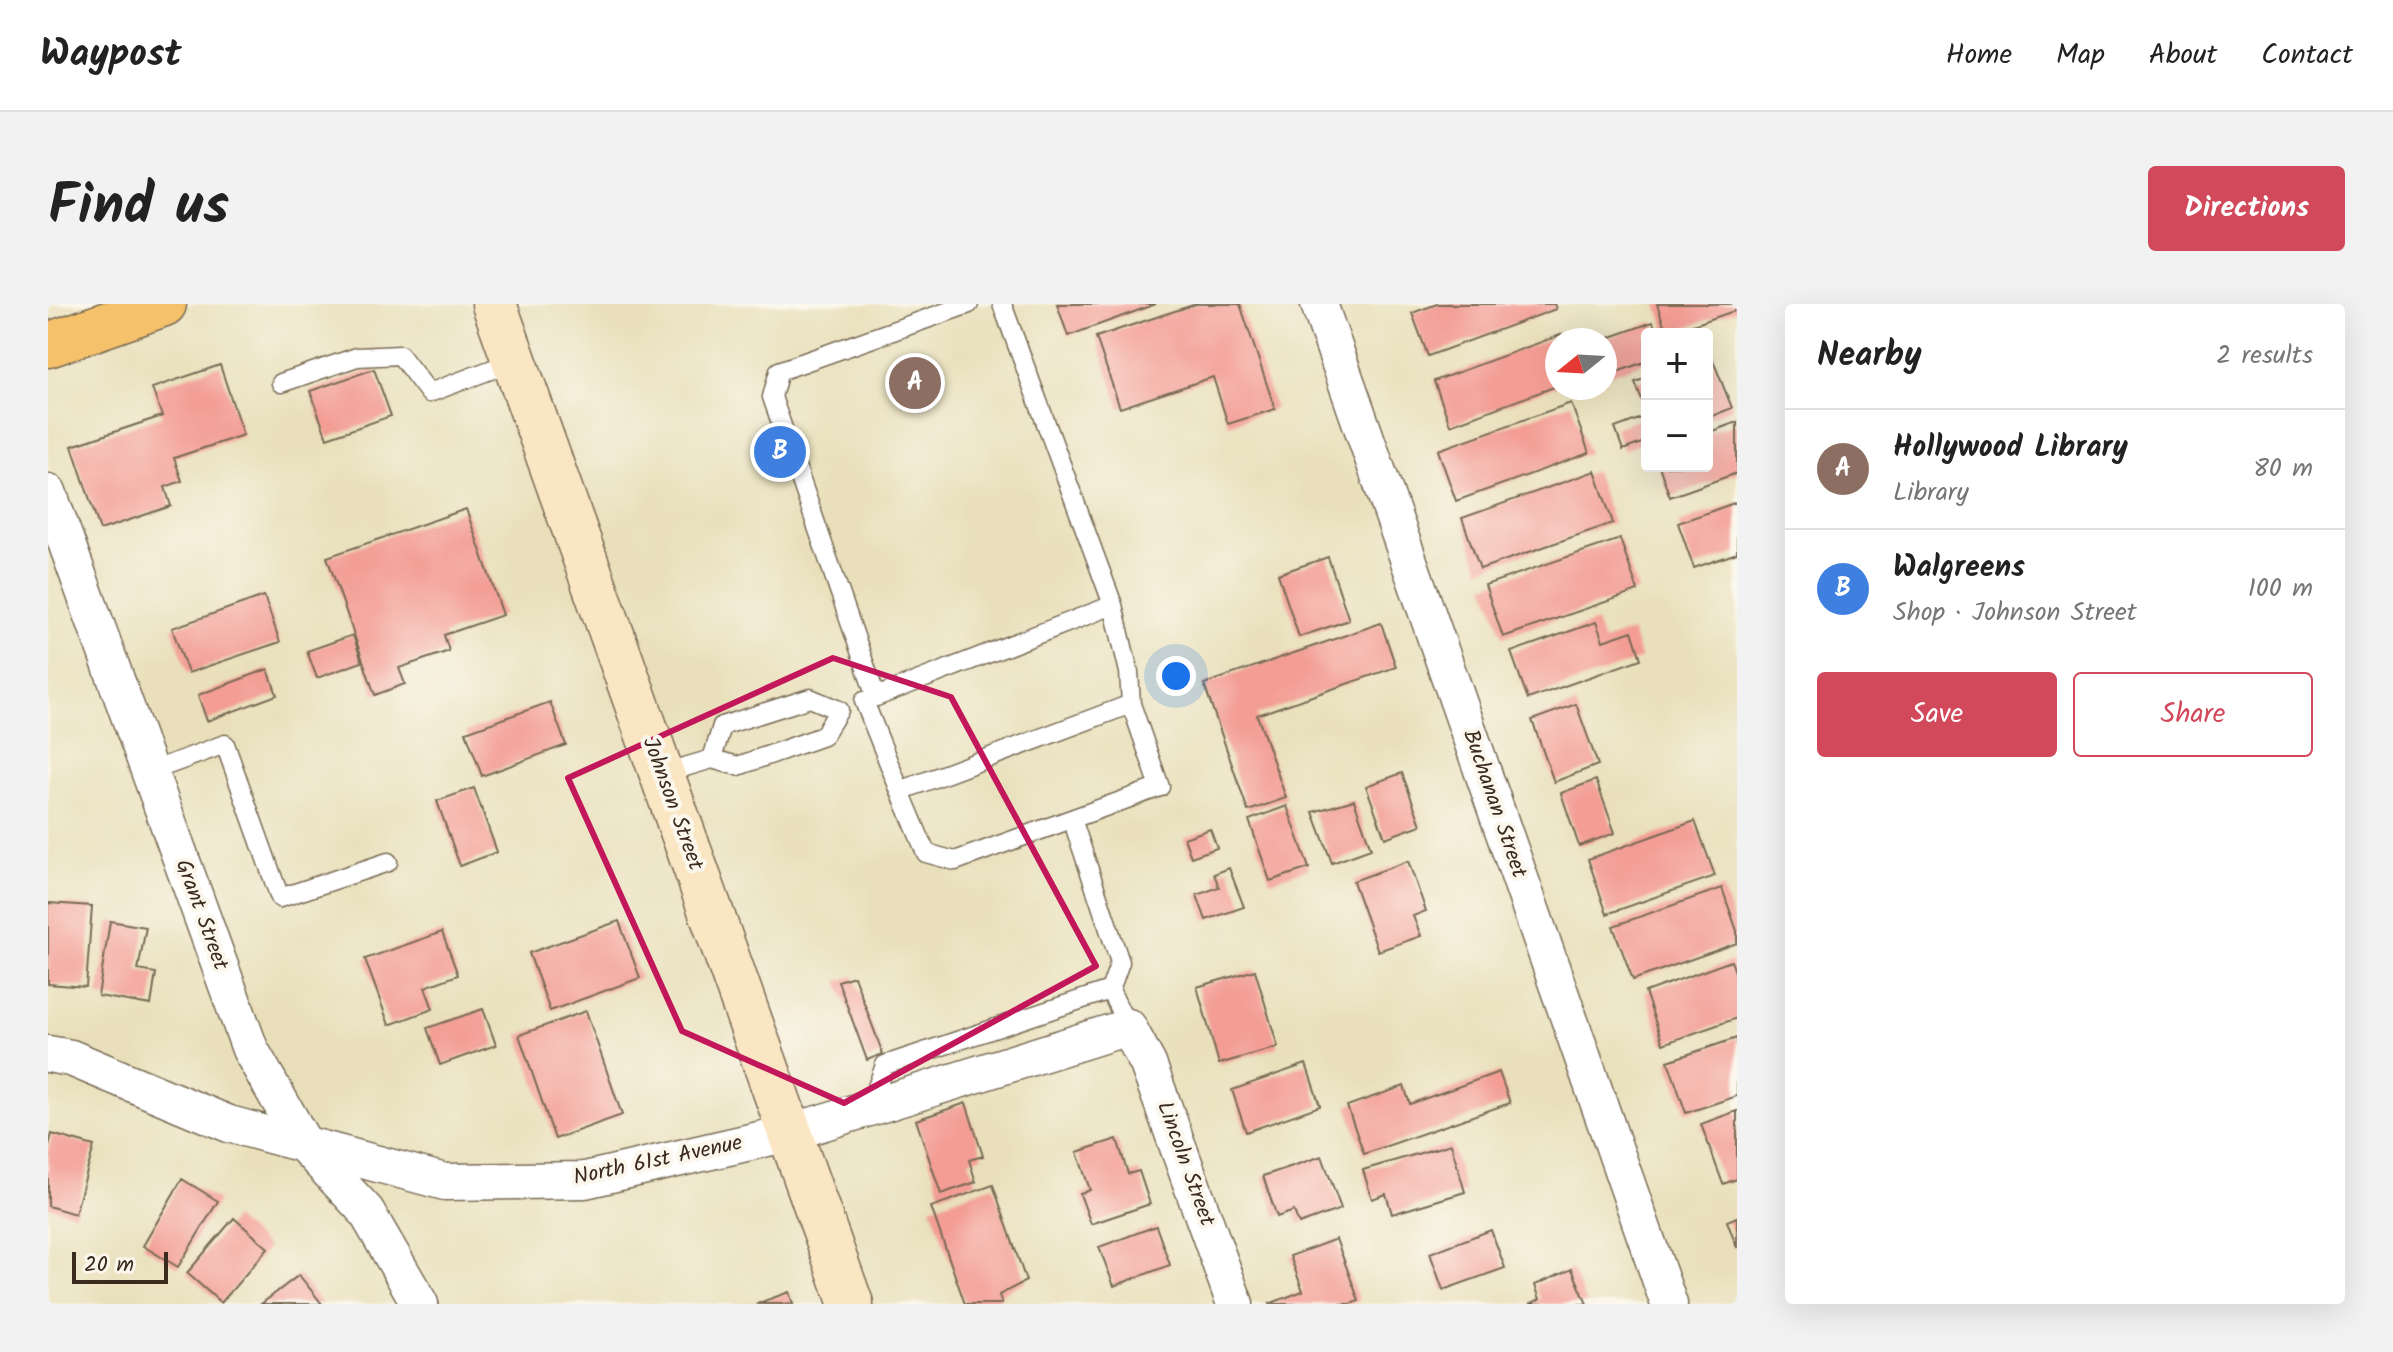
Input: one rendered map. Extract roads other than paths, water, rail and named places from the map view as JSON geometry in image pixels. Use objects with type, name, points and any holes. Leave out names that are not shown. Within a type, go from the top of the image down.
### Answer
[{"type":"main road","points":[[48,345],[164,304]]},
{"type":"street","name":"Johnson Street","points":[[494,304],[851,1304]]},
{"type":"street","name":"Buchanan Street","points":[[1319,304],[1669,1304]]},
{"type":"street","name":"Grant Street","points":[[48,492],[250,1049],[306,1147],[366,1211],[420,1304]]},
{"type":"street","name":"North 61st Avenue","points":[[48,1054],[71,1058],[229,1124],[445,1182],[585,1180],[789,1133],[1128,1027]]},
{"type":"street","name":"Lincoln Street","points":[[1128,1027],[1148,1064],[1235,1304]]},
{"type":"lane","points":[[969,304],[779,371],[772,397],[900,791],[926,853],[955,861],[1160,787],[1131,704],[1129,672],[1113,605],[1002,304]]},
{"type":"lane","points":[[281,383],[357,357],[400,355],[429,393],[514,361]]},
{"type":"lane","points":[[661,774],[712,759],[738,766],[823,736],[839,710],[1113,605]]},
{"type":"lane","points":[[712,759],[722,726],[810,698],[839,710]]},
{"type":"lane","points":[[900,791],[1131,704]]},
{"type":"lane","points":[[149,772],[225,744],[280,898],[388,862]]},
{"type":"lane","points":[[1072,819],[1120,962],[1110,990],[1128,1027]]},
{"type":"lane","points":[[870,1106],[885,1065],[1110,990]]},
{"type":"place","name":"Hollywood Library","points":[[915,383]]},
{"type":"place","name":"Walgreens","points":[[780,452]]}]
